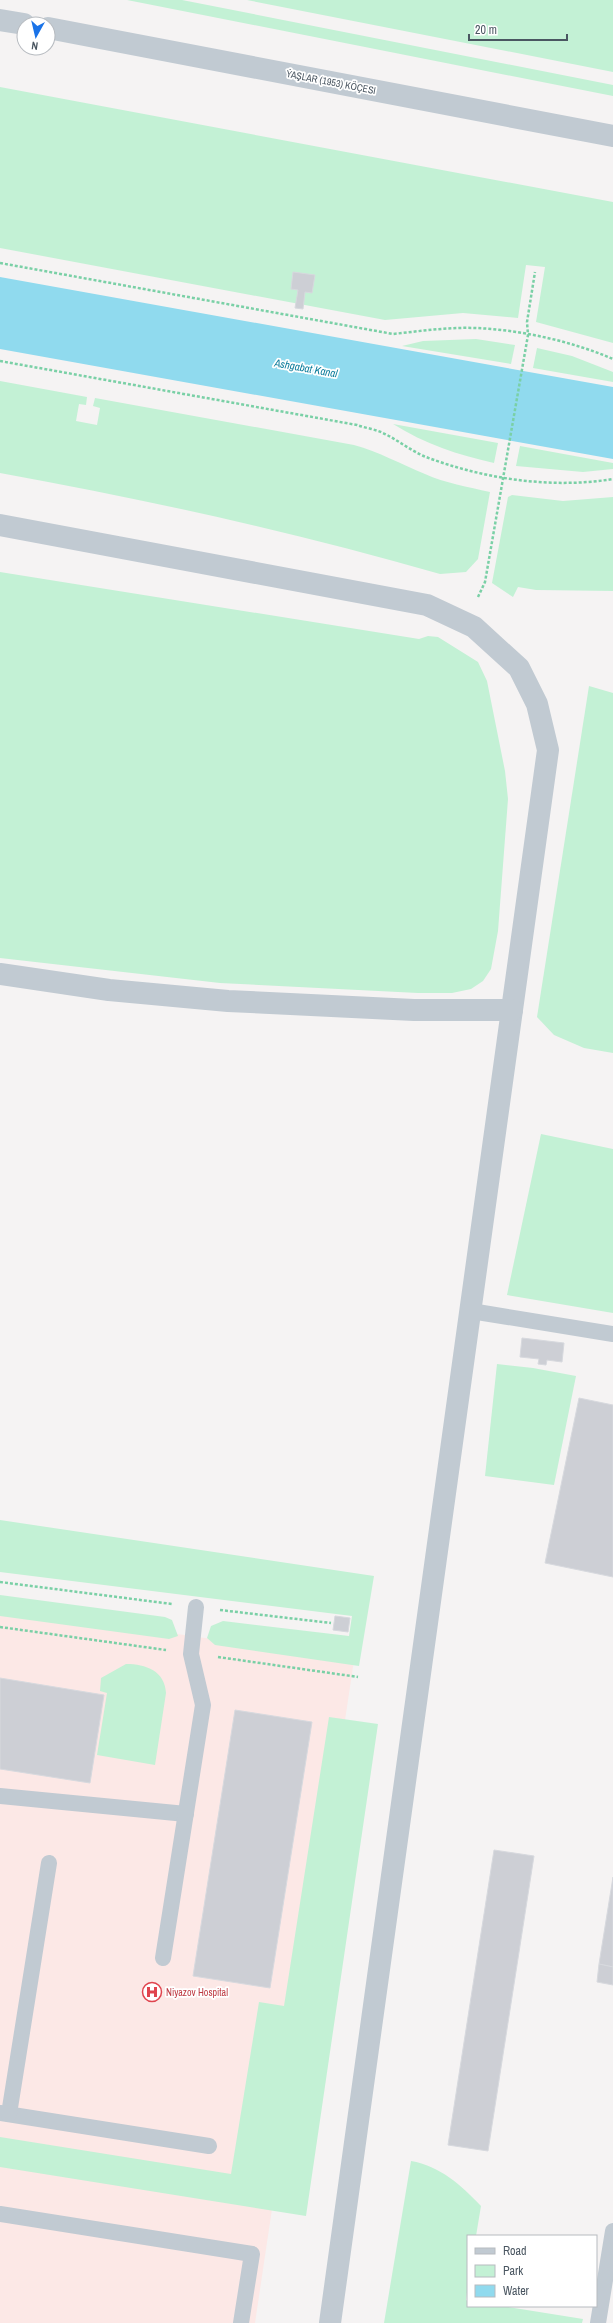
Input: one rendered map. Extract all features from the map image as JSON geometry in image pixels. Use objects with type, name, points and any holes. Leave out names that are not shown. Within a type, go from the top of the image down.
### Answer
[{"type":"street","points":[[0,20],[16,23]]},
{"type":"street","name":"ÝAŞLAR (1953) KÖÇESI","points":[[56,30],[613,136]]},
{"type":"street","points":[[0,525],[427,605],[474,627],[519,668],[537,704],[548,750],[330,2323]]},
{"type":"street","points":[[0,974],[109,990],[228,1001],[414,1010],[512,1010]]},
{"type":"lane","points":[[471,1311],[613,1334]]},
{"type":"lane","points":[[163,1958],[204,1705],[191,1654],[196,1607]]},
{"type":"lane","points":[[0,1796],[186,1814]]},
{"type":"lane","points":[[49,1864],[4,2114],[209,2146]]},
{"type":"lane","points":[[0,2214],[252,2254],[241,2323]]},
{"type":"lane","points":[[598,2323],[613,2231]]},
{"type":"path","points":[[0,263],[393,334],[441,329],[476,328],[528,335],[613,359]]},
{"type":"path","points":[[466,623],[484,582],[528,335],[527,322],[535,272]]},
{"type":"path","points":[[0,361],[357,425],[382,432],[424,456],[451,466],[523,481],[552,482],[613,479]]},
{"type":"path","points":[[0,1582],[331,1623]]},
{"type":"shaded area","name":"Niyazov Hospital","points":[[0,1608],[354,1660],[255,2323],[0,2323]]},
{"type":"green space","points":[[127,0],[182,0],[613,85],[613,96]]},
{"type":"green space","points":[[247,0],[613,0],[613,72]]},
{"type":"green space","points":[[0,87],[613,202],[613,343],[536,322],[545,267],[526,265],[518,318],[463,313],[385,320],[0,248]]},
{"type":"green space","points":[[476,339],[515,345],[511,364],[402,346],[423,341]]},
{"type":"green space","points":[[537,348],[572,356],[613,372],[613,382],[533,368]]},
{"type":"green space","points":[[0,381],[87,397],[86,405],[79,404],[76,421],[97,425],[100,408],[93,406],[95,398],[354,445],[440,480],[490,492],[478,559],[466,572],[440,574],[331,544],[221,518],[111,494],[0,473]]},
{"type":"green space","points":[[393,424],[498,443],[494,463],[442,448]]},
{"type":"green space","points":[[520,446],[613,463],[613,469],[583,472],[516,466]]},
{"type":"green space","points":[[512,495],[563,501],[613,497],[613,591],[536,590],[518,587],[513,597],[492,583],[508,497]]},
{"type":"green space","points":[[0,572],[419,639],[428,636],[438,637],[478,662],[487,681],[505,771],[508,799],[498,931],[491,969],[483,981],[471,989],[452,993],[418,993],[220,983],[0,958]]},
{"type":"green space","points":[[589,686],[613,693],[613,1053],[584,1048],[554,1035],[537,1017]]},
{"type":"green space","points":[[541,1134],[613,1149],[613,1313],[507,1295]]},
{"type":"green space","points":[[497,1364],[533,1368],[576,1376],[554,1485],[485,1476]]},
{"type":"green space","points":[[0,1520],[374,1576],[359,1666],[215,1645],[207,1638],[211,1626],[223,1621],[349,1636],[352,1616],[0,1572]]},
{"type":"green space","points":[[0,1595],[165,1617],[172,1620],[178,1636],[169,1639],[0,1616]]},
{"type":"green space","points":[[126,1664],[141,1665],[153,1670],[162,1679],[165,1685],[166,1693],[155,1765],[97,1755],[107,1693],[100,1691],[101,1678]]},
{"type":"green space","points":[[329,1717],[378,1724],[306,2216],[0,2167],[0,2137],[231,2174],[259,2002],[284,2006]]},
{"type":"green space","points":[[411,2161],[431,2167],[441,2172],[458,2184],[481,2206],[476,2235],[467,2235],[467,2307],[508,2307],[583,2319],[582,2323],[384,2323]]},
{"type":"water","name":"Ashgabat Kanal","points":[[0,277],[613,387],[613,459],[0,349]]},
{"type":"building","points":[[293,272],[315,275],[312,293],[305,292],[303,309],[295,308],[298,290],[291,289]]},
{"type":"building","points":[[522,1338],[564,1343],[562,1362],[547,1360],[546,1365],[538,1364],[539,1359],[520,1357]]},
{"type":"building","points":[[579,1398],[613,1405],[613,1577],[545,1563]]},
{"type":"building","points":[[335,1616],[350,1618],[348,1632],[333,1630]]},
{"type":"building","points":[[0,1678],[104,1695],[90,1783],[0,1769]]},
{"type":"building","points":[[235,1710],[312,1722],[270,1988],[193,1976]]},
{"type":"building","points":[[494,1850],[534,1856],[488,2151],[448,2145]]},
{"type":"building","points":[[613,1877],[613,1967],[599,1964]]},
{"type":"building","points":[[599,1964],[613,1967],[613,1985],[597,1982]]},
{"type":"place","name":"Niyazov Hospital","points":[[152,1992]]}]
